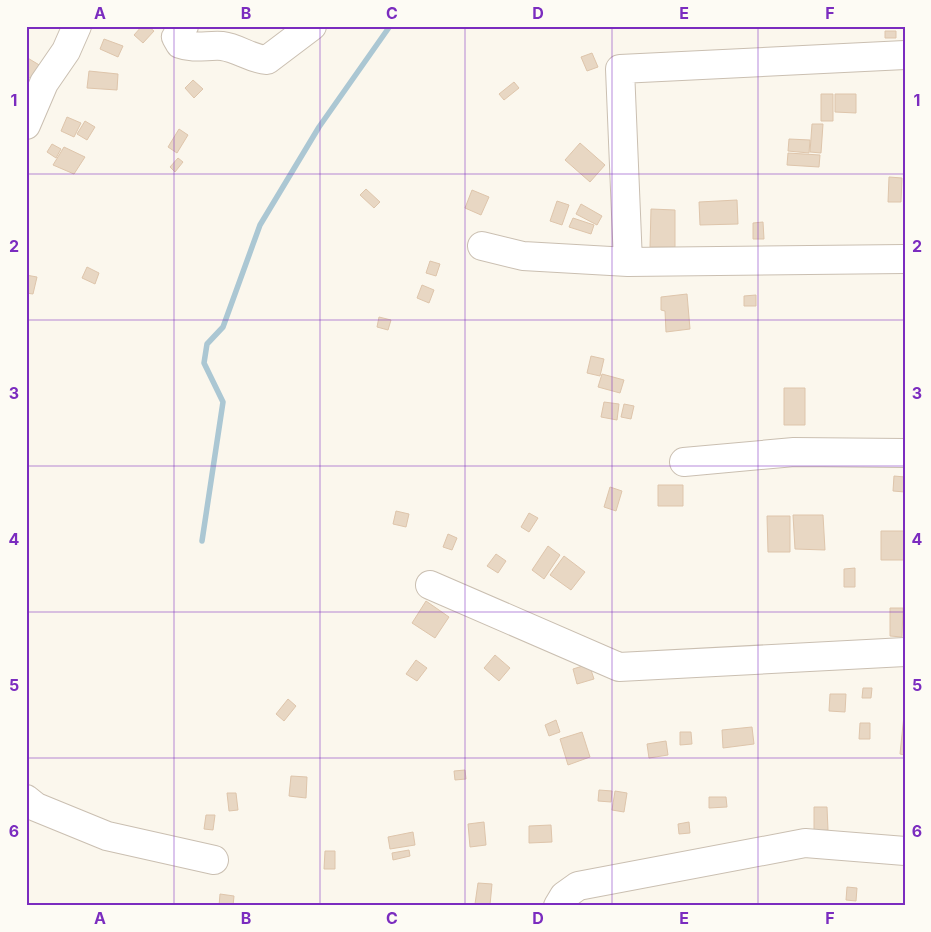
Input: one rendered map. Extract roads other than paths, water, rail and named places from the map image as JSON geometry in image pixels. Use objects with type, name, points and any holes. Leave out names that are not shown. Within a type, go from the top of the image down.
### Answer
[{"type":"street","points":[[26,125],[44,83],[66,51],[78,26]]},
{"type":"street","points":[[184,26],[176,37],[180,44],[187,46],[224,46],[259,59],[267,60],[312,26]]},
{"type":"street","points":[[628,262],[620,69],[905,55]]},
{"type":"street","points":[[482,246],[523,256],[628,262],[905,259]]},
{"type":"street","points":[[684,462],[794,452],[905,453]]},
{"type":"street","points":[[430,585],[619,667],[905,652]]},
{"type":"street","points":[[26,798],[36,807],[107,836],[214,860]]},
{"type":"street","points":[[558,906],[564,896],[578,886],[798,843],[905,851]]},
{"type":"waterway","points":[[202,541],[223,402],[204,363],[207,344],[223,327],[260,225],[319,127],[390,26]]}]
